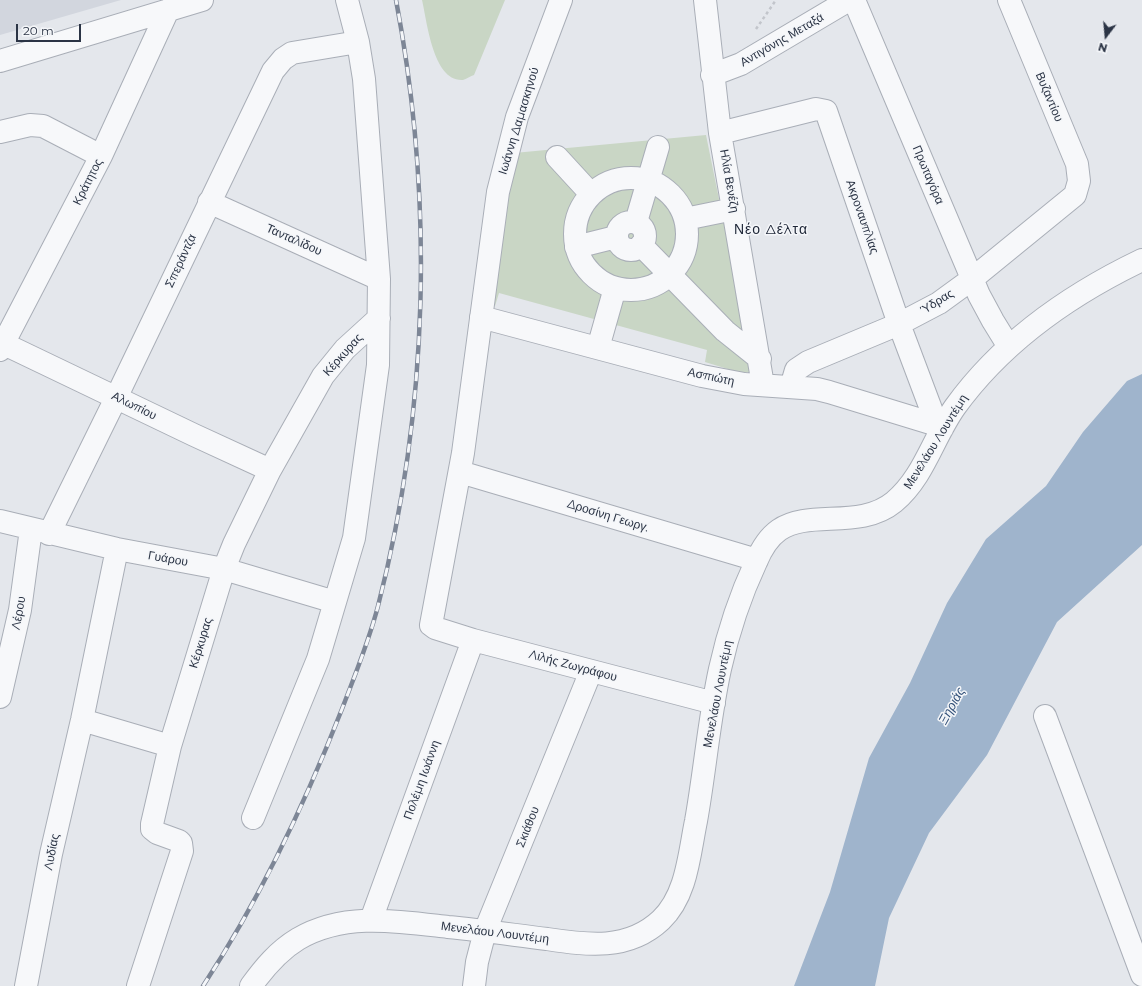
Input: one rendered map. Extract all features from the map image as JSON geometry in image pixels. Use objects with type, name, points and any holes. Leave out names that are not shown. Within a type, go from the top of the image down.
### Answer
[{"type":"street","points":[[0,62],[202,0]]},
{"type":"street","name":"Κέρκυρας","points":[[253,818],[318,659],[354,538],[378,366],[379,279],[364,79],[358,42],[347,0]]},
{"type":"street","name":"Ιωάννη Δαμασκηνού","points":[[432,627],[430,623],[460,472],[498,192],[507,152],[536,63],[561,0]]},
{"type":"street","name":"Ηλία Βενέζη","points":[[706,0],[712,75],[720,133],[764,385]]},
{"type":"street","name":"Αντιγόνης Μεταξά","points":[[712,75],[747,61],[849,0]]},
{"type":"street","name":"Πρωταγόρα","points":[[854,0],[972,279],[992,321],[1009,347]]},
{"type":"street","name":"Βυζαντίου","points":[[1009,0],[1077,164],[1079,181],[1075,195]]},
{"type":"street","name":"Κράτητος","points":[[1,345],[101,156],[168,10]]},
{"type":"street","name":"Σπεράντζα","points":[[40,532],[116,398],[209,202],[277,65],[292,53],[358,42]]},
{"type":"street","name":"Ακροναυπλίας","points":[[720,133],[816,109],[826,111],[899,324],[939,427]]},
{"type":"street","points":[[0,132],[30,125],[43,126],[101,156]]},
{"type":"street","points":[[636,222],[658,147]]},
{"type":"street","points":[[557,157],[591,194]]},
{"type":"street","points":[[630,178],[648,181],[669,193],[679,205],[685,219],[687,241],[684,251],[680,261],[670,274],[657,284],[636,290],[615,288],[597,279],[590,273],[581,261],[576,247],[575,230],[578,213],[591,194],[609,182],[630,178]]},
{"type":"street","name":"Ύδρας","points":[[791,387],[796,370],[808,362],[899,324],[939,303],[972,279],[1075,195]]},
{"type":"street","name":"Τανταλίδου","points":[[209,202],[379,279]]},
{"type":"street","points":[[685,219],[734,209]]},
{"type":"street","points":[[631,222],[636,222],[645,232],[642,245],[638,248],[629,250],[620,245],[616,237],[622,224],[631,222]]},
{"type":"street","points":[[576,247],[616,237]]},
{"type":"street","points":[[642,245],[725,331],[760,359]]},
{"type":"street","name":"Μενελάου Λουντέμη","points":[[251,986],[272,959],[296,940],[313,931],[332,925],[371,920],[486,931],[596,945],[610,944],[636,936],[661,919],[674,903],[686,873],[719,671],[730,629],[756,560],[770,538],[786,526],[809,521],[855,518],[873,514],[890,506],[914,482],[939,427],[968,390],[1009,347],[1060,307],[1104,280],[1142,260]]},
{"type":"street","points":[[598,348],[615,288]]},
{"type":"street","name":"Ασπιώτη","points":[[480,317],[702,376],[744,384],[817,389],[844,396],[939,427]]},
{"type":"street","name":"Κέρκυρας","points":[[138,986],[182,852],[181,843],[179,841],[157,833],[152,829],[152,824],[170,746],[224,569],[270,470],[324,376],[346,349],[379,318]]},
{"type":"street","name":"Αλωπίου","points":[[1,345],[270,470]]},
{"type":"street","name":"Δροσίνη Γεωργ.","points":[[460,472],[756,560]]},
{"type":"street","name":"Γυάρου","points":[[0,521],[40,532],[117,549],[224,569],[335,602]]},
{"type":"street","name":"Λέρου","points":[[0,697],[40,532]]},
{"type":"street","name":"Λυδίας","points":[[26,986],[51,854],[82,720],[117,549]]},
{"type":"street","name":"Λιλής Ζωγράφου","points":[[432,627],[472,640],[714,703]]},
{"type":"street","name":"Πολέμη Ιωάννη","points":[[371,920],[472,640]]},
{"type":"street","name":"Σκιάθου","points":[[474,986],[477,962],[486,931],[591,671]]},
{"type":"street","points":[[1045,716],[1142,975]]},
{"type":"street","points":[[82,720],[170,746]]},
{"type":"shaded area","points":[[0,0],[121,0],[0,35]]},
{"type":"green space","points":[[422,0],[505,0],[474,75],[463,80],[453,78],[445,71],[438,61],[429,35]]},
{"type":"green space","points":[[706,135],[732,263],[750,371],[744,374],[705,362],[707,350],[499,293],[495,306],[493,305],[514,153]]},
{"type":"water","name":"Ξηριάς","points":[[1142,374],[1142,545],[1057,622],[987,755],[929,833],[889,918],[875,986],[794,986],[830,892],[869,758],[910,683],[947,603],[986,539],[1046,486],[1083,432],[1127,381]]},
{"type":"railway","points":[[203,986],[224,953],[262,886],[280,851],[312,781],[357,671],[370,632],[378,606],[395,531],[408,456],[416,380],[420,304],[420,227],[416,151],[408,75],[396,0]]},
{"type":"district","name":"Νέο Δέλτα","points":[[771,230]]}]
